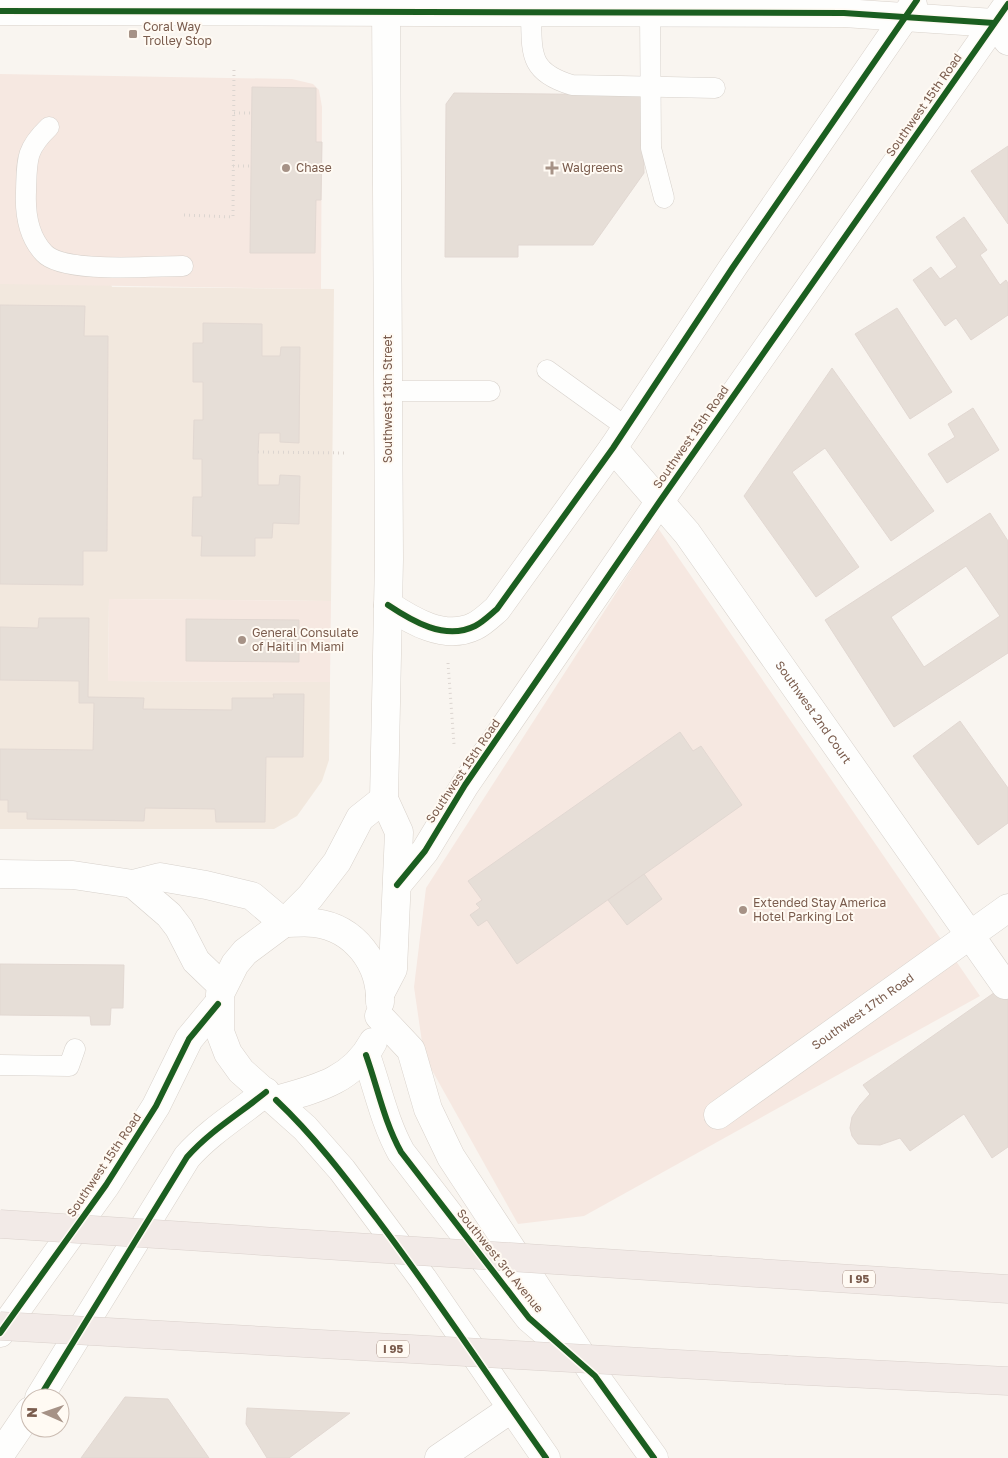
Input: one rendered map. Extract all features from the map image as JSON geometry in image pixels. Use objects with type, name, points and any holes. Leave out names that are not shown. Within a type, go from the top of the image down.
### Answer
[{"type":"highway","name":"I 95","points":[[0,1224],[1008,1289]]},
{"type":"highway","name":"I 95","points":[[0,1326],[1008,1381]]},
{"type":"street","points":[[0,11],[252,6],[386,6],[532,12],[780,6],[844,13],[911,9],[1003,22]]},
{"type":"street","name":"Southwest 13th Street","points":[[380,1005],[393,969],[399,832],[384,799],[388,605],[386,6]]},
{"type":"street","points":[[388,605],[412,621],[435,630],[464,630],[483,621],[508,596],[620,437],[911,9]]},
{"type":"street","name":"Southwest 15th Road","points":[[397,885],[425,851],[465,785],[660,501],[1003,22]]},
{"type":"street","name":"Southwest 2nd Court","points":[[620,437],[660,501],[686,533],[1005,986]]},
{"type":"street","points":[[384,799],[360,818],[347,846],[329,873],[284,923],[245,952],[230,970],[220,995],[220,1032],[228,1052],[241,1071],[305,1128],[342,1170],[423,1279],[546,1458]]},
{"type":"street","points":[[0,874],[73,875],[133,884],[160,877],[252,896],[284,923],[316,923],[338,931],[357,942],[366,952],[374,966],[380,1005],[374,1039],[366,1055],[342,1077],[329,1084],[271,1096],[221,1124],[187,1157],[45,1388]]},
{"type":"street","points":[[133,884],[169,915],[179,928],[196,961],[220,995]]},
{"type":"street","name":"Southwest 17th Road","points":[[718,1115],[970,937],[1008,908]]},
{"type":"street","name":"Southwest 15th Road","points":[[0,1333],[131,1147],[172,1078],[188,1039],[220,995]]},
{"type":"street","name":"Southwest 3rd Avenue","points":[[380,1005],[411,1050],[428,1109],[452,1157],[595,1376],[654,1458]]},
{"type":"street","name":"Southwest 3rd Avenue","points":[[366,1055],[380,1106],[389,1130],[401,1152],[529,1318],[595,1376]]},
{"type":"street","points":[[439,1458],[511,1409]]},
{"type":"street","points":[[0,1455],[20,1426]]},
{"type":"lane","points":[[636,8],[651,86],[651,148],[664,198]]},
{"type":"lane","points":[[532,12],[532,47],[534,55],[541,71],[554,80],[572,86],[715,88]]},
{"type":"lane","points":[[49,127],[34,141],[26,160],[28,221],[34,239],[45,254],[61,263],[90,267],[183,266]]},
{"type":"lane","points":[[547,370],[620,437]]},
{"type":"lane","points":[[388,391],[490,391]]},
{"type":"lane","points":[[0,1066],[69,1066],[75,1049]]},
{"type":"path","points":[[184,215],[233,217],[234,68]]},
{"type":"path","points":[[234,112],[251,113]]},
{"type":"path","points":[[233,166],[250,166]]},
{"type":"path","points":[[321,170],[335,170]]},
{"type":"path","points":[[258,452],[344,453]]},
{"type":"path","points":[[447,654],[454,749]]},
{"type":"shaded area","points":[[0,74],[292,79],[313,84],[319,90],[322,107],[321,289],[0,284]]},
{"type":"shaded area","points":[[0,284],[111,284],[112,287],[334,289],[331,601],[109,599],[108,681],[330,682],[329,760],[322,781],[297,816],[274,829],[0,829]]},
{"type":"shaded area","points":[[658,528],[980,996],[584,1216],[518,1224],[424,1056],[414,987],[426,888]]},
{"type":"shaded area","points":[[109,599],[331,601],[330,682],[108,681]]},
{"type":"building","name":"Chase","points":[[252,87],[316,88],[316,142],[322,142],[321,200],[316,200],[315,253],[250,253]]},
{"type":"building","points":[[454,93],[642,95],[644,173],[593,245],[518,245],[518,257],[445,257],[446,104]]},
{"type":"building","points":[[1008,146],[1008,224],[971,171]]},
{"type":"building","points":[[964,217],[987,250],[980,255],[1000,285],[1006,280],[1008,283],[1008,315],[971,340],[956,318],[945,326],[913,280],[931,267],[940,279],[957,267],[936,237]]},
{"type":"building","points":[[0,305],[85,306],[84,336],[108,336],[107,551],[83,551],[83,585],[0,584]]},
{"type":"building","points":[[897,308],[952,392],[910,419],[855,334]]},
{"type":"building","points":[[203,323],[262,324],[262,356],[280,356],[281,347],[300,347],[299,443],[280,442],[280,433],[259,433],[258,452],[258,485],[279,485],[280,475],[300,476],[299,524],[273,523],[272,538],[255,538],[255,556],[201,556],[202,536],[192,536],[193,497],[202,497],[202,459],[193,459],[194,420],[203,420],[203,382],[193,382],[193,343],[203,343]]},
{"type":"building","points":[[832,368],[934,511],[891,541],[825,448],[792,472],[859,567],[816,597],[744,496]]},
{"type":"building","points":[[973,408],[999,450],[947,483],[928,454],[955,437],[948,424]]},
{"type":"building","points":[[990,513],[1008,541],[1008,653],[894,727],[825,620]],"holes":[[[966,566],[1000,616],[924,667],[891,617]]]},
{"type":"building","points":[[39,618],[89,618],[88,697],[144,698],[143,709],[232,710],[232,698],[274,698],[273,694],[304,694],[303,757],[266,757],[265,822],[216,822],[215,809],[145,808],[144,821],[27,819],[27,812],[8,812],[8,800],[0,800],[0,749],[93,750],[94,703],[79,703],[79,681],[0,680],[0,627],[38,628]]},
{"type":"building","name":"General Consulate of Haiti in Miami","points":[[186,619],[299,620],[299,662],[186,661]]},
{"type":"building","points":[[960,721],[1008,788],[1008,823],[978,845],[913,756]]},
{"type":"building","points":[[680,732],[693,751],[701,746],[742,805],[517,964],[487,920],[478,926],[470,915],[480,908],[476,904],[482,900],[468,881]]},
{"type":"building","points":[[644,874],[662,899],[627,925],[608,900]]},
{"type":"building","points":[[0,964],[124,965],[123,1008],[111,1008],[110,1025],[91,1025],[90,1016],[0,1015]]},
{"type":"building","points":[[1008,983],[1008,1147],[992,1158],[964,1114],[910,1151],[900,1138],[880,1145],[858,1144],[852,1136],[850,1128],[852,1117],[870,1094],[863,1085]]},
{"type":"building","points":[[125,1397],[168,1399],[209,1458],[81,1458]]},
{"type":"building","points":[[247,1408],[350,1413],[289,1458],[267,1458],[246,1424]]},
{"type":"cycle path","points":[[388,605],[418,623],[441,630],[452,631],[464,630],[475,626],[497,609],[613,448],[733,267],[917,0]]},
{"type":"cycle path","points":[[397,885],[425,851],[465,785],[660,501],[1008,4]]},
{"type":"cycle path","points":[[0,11],[844,13],[994,23]]},
{"type":"cycle path","points":[[0,1333],[106,1185],[156,1106],[189,1039],[218,1004]]},
{"type":"cycle path","points":[[366,1055],[386,1117],[401,1152],[529,1318],[595,1376],[654,1458]]},
{"type":"cycle path","points":[[45,1388],[187,1157],[215,1131],[266,1092]]},
{"type":"cycle path","points":[[276,1100],[317,1143],[399,1248],[546,1458]]},
{"type":"place","name":"Coral Way Trolley Stop","points":[[133,34]]},
{"type":"place","name":"Chase","points":[[286,168]]},
{"type":"place","name":"Walgreens","points":[[552,168]]},
{"type":"place","name":"General Consulate of Haiti in Miami","points":[[242,640]]},
{"type":"place","name":"Extended Stay America Hotel Parking Lot","points":[[743,910]]}]
